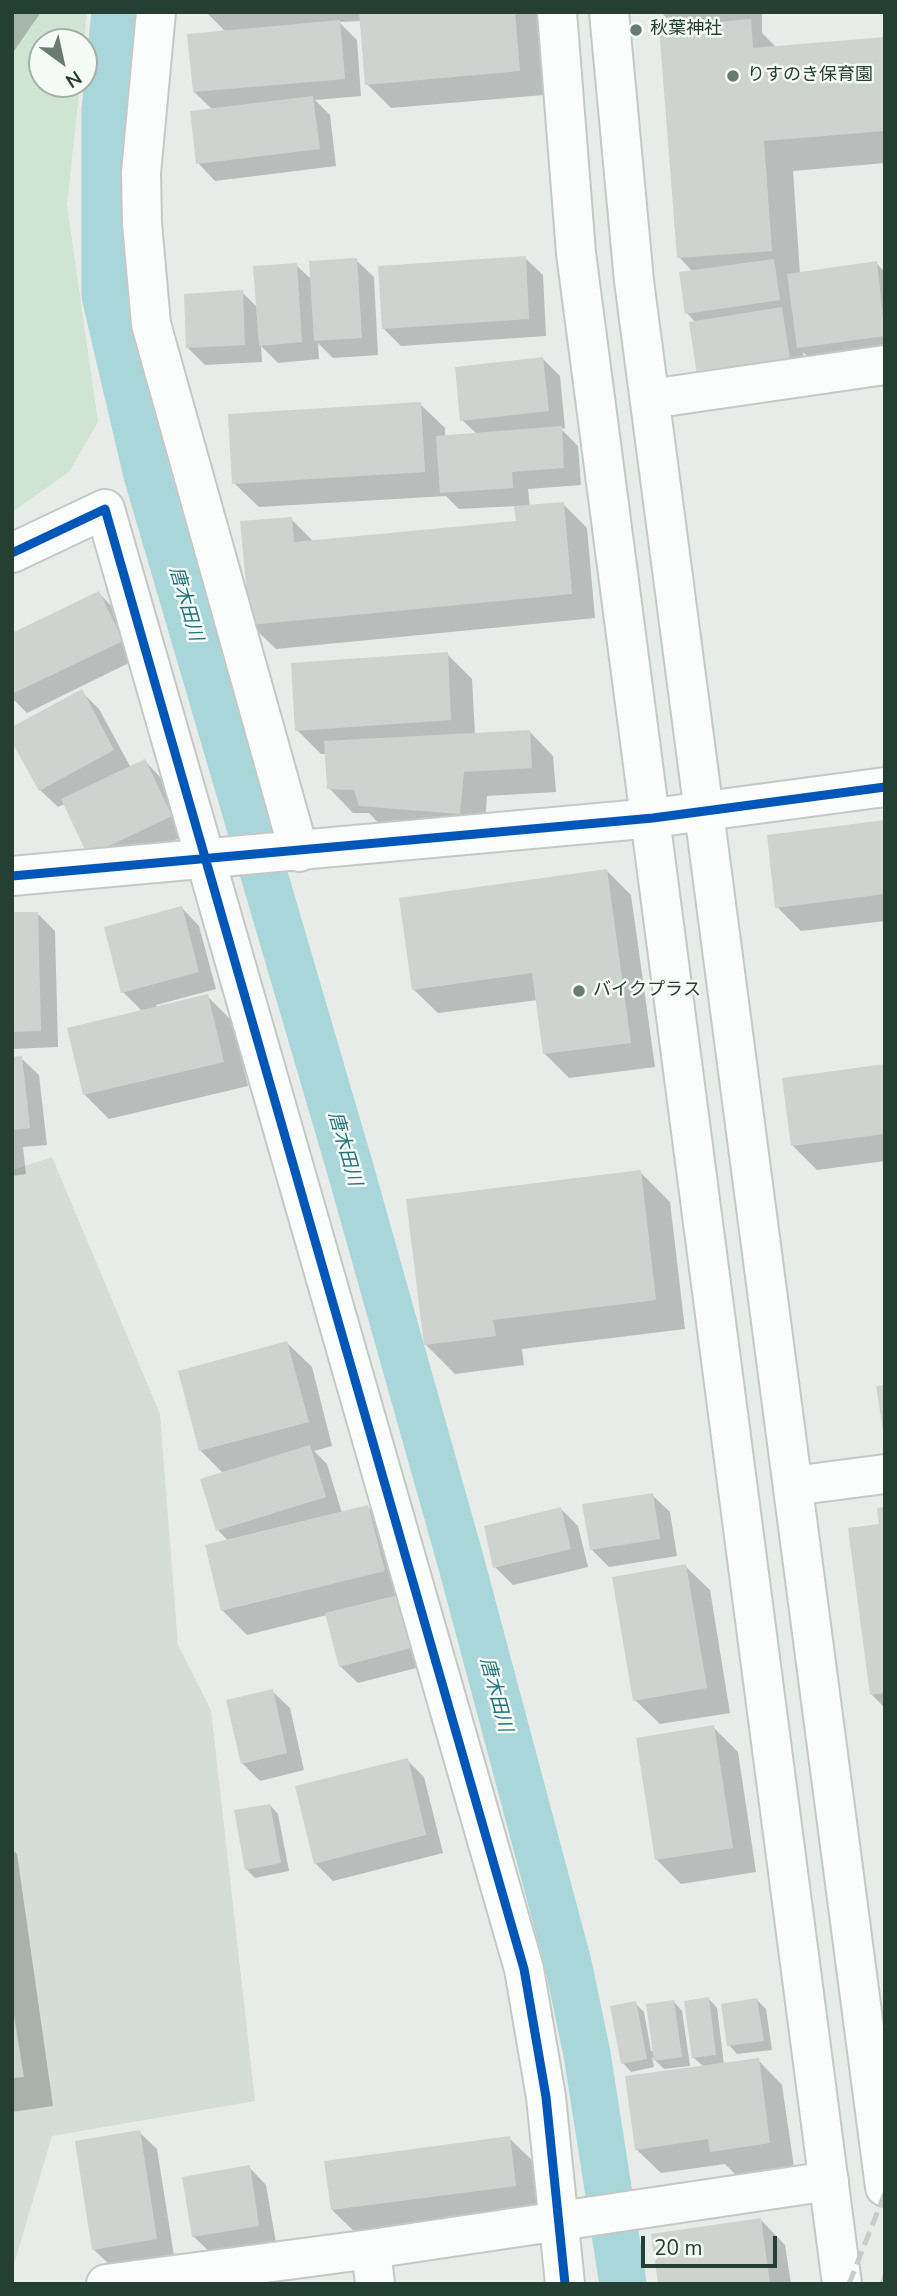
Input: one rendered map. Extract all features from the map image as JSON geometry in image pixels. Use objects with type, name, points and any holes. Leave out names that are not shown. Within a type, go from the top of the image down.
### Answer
[{"type":"street","points":[[156,12],[141,173],[142,223],[151,324],[291,853]]},
{"type":"street","points":[[557,12],[576,253],[653,818],[842,2284]]},
{"type":"street","points":[[610,12],[623,185],[650,399],[885,2187]]},
{"type":"street","points":[[650,399],[885,365]]},
{"type":"street","points":[[12,553],[105,509],[216,859],[524,1969],[570,2218],[565,2284]]},
{"type":"street","points":[[12,876],[291,853],[653,818],[885,786]]},
{"type":"street","points":[[793,1486],[885,1474]]},
{"type":"street","points":[[106,2284],[373,2267],[570,2218],[829,2181]]},
{"type":"shaded area","points":[[52,1157],[160,1414],[178,1645],[211,1710],[255,2101],[52,2136],[12,2271],[12,1170]]},
{"type":"green space","points":[[12,12],[87,12],[85,28],[28,28],[28,98],[78,98],[67,205],[98,422],[69,472],[12,512]]},
{"type":"building","points":[[359,12],[515,12],[520,71],[365,85]]},
{"type":"building","points":[[751,19],[753,48],[885,37],[885,131],[764,141],[772,251],[677,258],[659,27]]},
{"type":"building","points":[[340,20],[345,79],[193,92],[187,34]]},
{"type":"building","points":[[313,96],[320,149],[196,164],[190,111]]},
{"type":"building","points":[[526,256],[529,319],[382,329],[378,266]]},
{"type":"building","points":[[357,258],[362,338],[314,341],[309,261]]},
{"type":"building","points":[[774,259],[780,300],[685,314],[679,272]]},
{"type":"building","points":[[877,261],[885,336],[797,348],[787,274]]},
{"type":"building","points":[[297,263],[302,342],[259,346],[253,266]]},
{"type":"building","points":[[243,290],[245,345],[186,348],[184,294]]},
{"type":"building","points":[[782,307],[790,359],[697,375],[689,322]]},
{"type":"building","points":[[543,357],[549,411],[460,421],[455,367]]},
{"type":"building","points":[[421,402],[425,472],[232,484],[228,414]]},
{"type":"building","points":[[562,426],[564,468],[512,472],[513,488],[440,493],[436,436]]},
{"type":"building","points":[[564,502],[572,594],[250,625],[240,521],[292,517],[294,542],[516,521],[514,506]]},
{"type":"building","points":[[99,591],[123,641],[12,694],[12,633]]},
{"type":"building","points":[[448,652],[451,720],[295,731],[291,663]]},
{"type":"building","points":[[82,689],[114,750],[39,791],[12,742],[12,727]]},
{"type":"building","points":[[530,730],[532,768],[464,772],[460,814],[359,806],[354,790],[327,789],[324,741]]},
{"type":"building","points":[[145,759],[172,816],[88,856],[61,799]]},
{"type":"building","points":[[885,820],[885,894],[775,908],[767,835]]},
{"type":"building","points":[[607,869],[631,1043],[543,1054],[532,973],[412,990],[399,898]]},
{"type":"building","points":[[182,906],[199,972],[121,993],[104,927]]},
{"type":"building","points":[[12,912],[38,912],[41,1031],[12,1032]]},
{"type":"building","points":[[208,994],[224,1062],[83,1095],[67,1028]]},
{"type":"building","points":[[22,1056],[30,1128],[12,1130],[12,1057]]},
{"type":"building","points":[[885,1064],[885,1134],[791,1146],[782,1078]]},
{"type":"building","points":[[641,1170],[656,1300],[493,1320],[496,1336],[424,1345],[406,1199]]},
{"type":"building","points":[[287,1341],[309,1422],[199,1451],[178,1371]]},
{"type":"building","points":[[885,1385],[885,1430],[883,1430],[876,1386]]},
{"type":"building","points":[[310,1445],[326,1497],[216,1531],[200,1479]]},
{"type":"building","points":[[653,1493],[660,1539],[590,1550],[582,1504]]},
{"type":"building","points":[[368,1505],[385,1571],[221,1611],[205,1545]]},
{"type":"building","points":[[561,1507],[571,1549],[493,1568],[484,1526]]},
{"type":"building","points":[[885,1507],[885,1693],[870,1695],[848,1528],[879,1524],[877,1508]]},
{"type":"building","points":[[686,1564],[707,1688],[633,1701],[612,1577]]},
{"type":"building","points":[[398,1595],[411,1648],[339,1667],[325,1613]]},
{"type":"building","points":[[273,1689],[287,1753],[241,1764],[226,1700]]},
{"type":"building","points":[[714,1725],[733,1848],[655,1860],[636,1738]]},
{"type":"building","points":[[408,1758],[426,1835],[314,1864],[295,1786]]},
{"type":"building","points":[[270,1804],[281,1863],[245,1870],[234,1810]]},
{"type":"building","points":[[709,1997],[716,2055],[692,2058],[684,2001]]},
{"type":"building","points":[[757,1998],[764,2041],[727,2046],[721,2004]]},
{"type":"building","points":[[674,2000],[682,2057],[654,2061],[646,2004]]},
{"type":"building","points":[[636,2001],[647,2059],[621,2064],[610,2006]]},
{"type":"building","points":[[12,2003],[24,2077],[12,2078]]},
{"type":"building","points":[[759,2058],[770,2143],[710,2152],[708,2139],[635,2150],[625,2076]]},
{"type":"building","points":[[140,2130],[157,2239],[92,2250],[75,2141]]},
{"type":"building","points":[[510,2136],[516,2186],[331,2210],[324,2161]]},
{"type":"building","points":[[250,2165],[259,2226],[192,2237],[182,2177]]},
{"type":"building","points":[[761,2218],[770,2284],[658,2284],[651,2234]]},
{"type":"waterway","name":"唐木田川","points":[[115,12],[105,110],[105,296],[147,475],[350,1168],[462,1566],[568,1963],[587,2054],[623,2284]]},
{"type":"railway","points":[[849,2284],[885,2193]]},
{"type":"railway","points":[[882,2284],[885,2276]]},
{"type":"cycle path","points":[[12,553],[105,509],[524,1969],[546,2097],[565,2284]]},
{"type":"cycle path","points":[[12,876],[653,818],[885,787]]},
{"type":"place","name":"秋葉神社","points":[[636,30]]},
{"type":"place","name":"りすのき保育園","points":[[733,76]]},
{"type":"place","name":"バイクプラス","points":[[579,991]]}]
